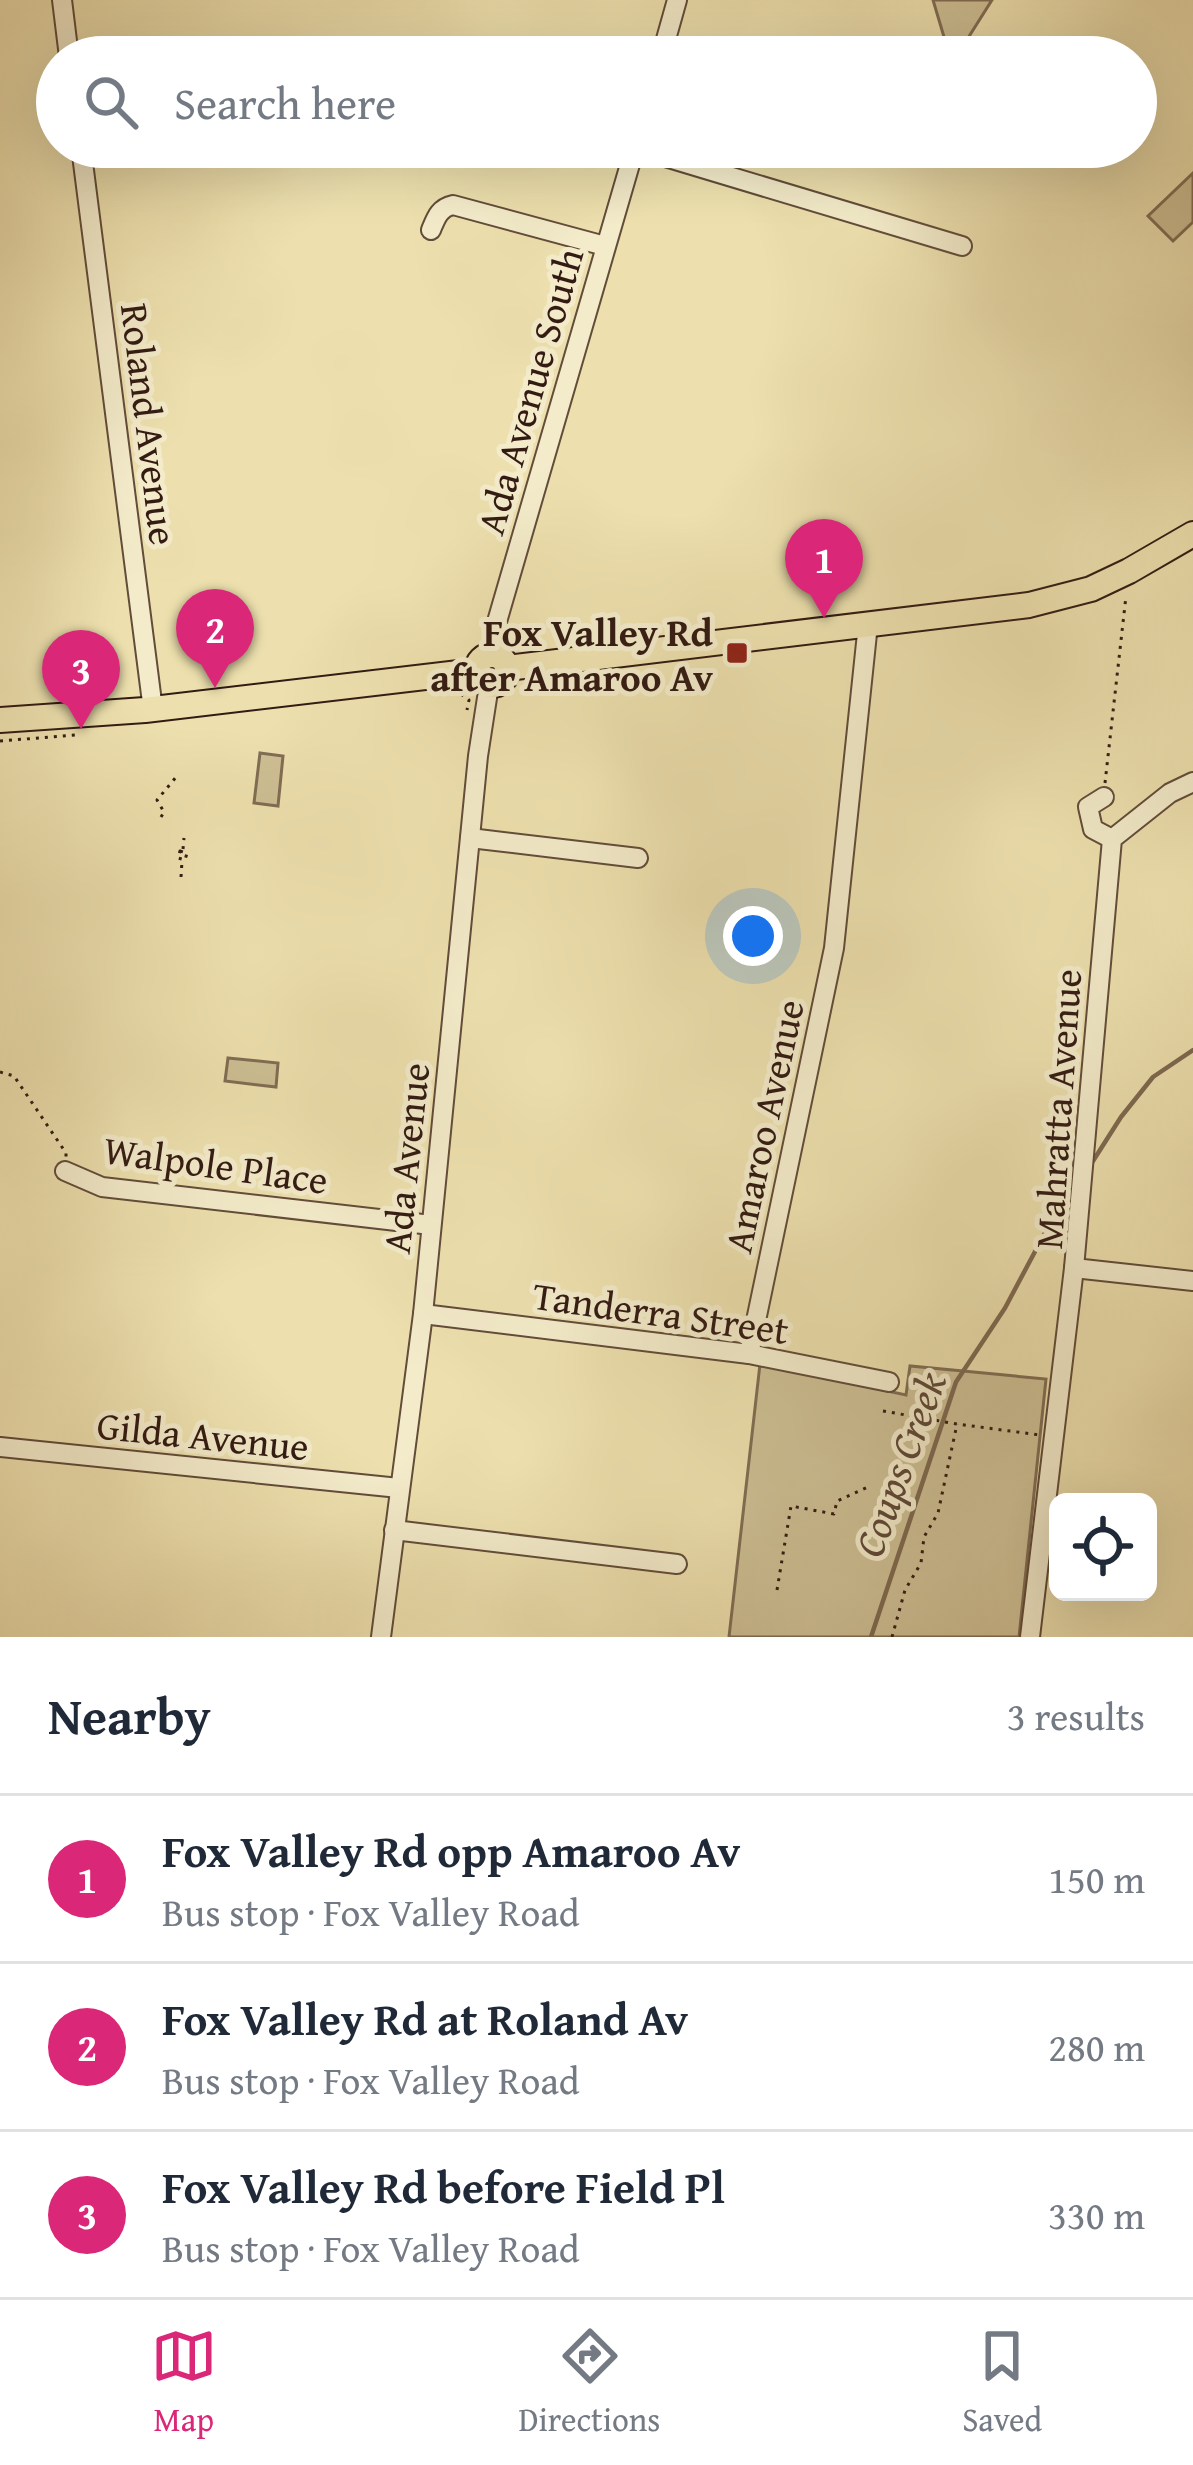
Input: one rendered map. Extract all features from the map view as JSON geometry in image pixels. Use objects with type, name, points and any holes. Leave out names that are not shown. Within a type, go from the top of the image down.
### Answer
[{"type":"main road","points":[[0,720],[153,710],[1009,608],[1079,593],[1129,572],[1193,534]]},
{"type":"street","points":[[62,0],[66,36]]},
{"type":"street","points":[[667,36],[677,0]]},
{"type":"street","name":"Roland Avenue","points":[[84,168],[153,710]]},
{"type":"street","name":"Ada Avenue South","points":[[491,669],[494,632],[629,168]]},
{"type":"street","points":[[702,168],[962,246]]},
{"type":"street","points":[[431,230],[438,213],[453,205],[605,246]]},
{"type":"street","name":"Amaroo Avenue","points":[[749,1354],[834,948],[868,624]]},
{"type":"street","name":"Ada Avenue","points":[[381,1637],[423,1314],[478,756],[491,669]]},
{"type":"street","points":[[1112,839],[1193,782]]},
{"type":"street","name":"Mahratta Avenue","points":[[1104,797],[1088,807],[1093,829],[1112,839],[1074,1268],[1193,1281]]},
{"type":"street","points":[[470,838],[638,858]]},
{"type":"street","name":"Walpole Place","points":[[64,1171],[102,1187],[431,1225]]},
{"type":"street","points":[[1030,1637],[1074,1268]]},
{"type":"street","name":"Tanderra Street","points":[[423,1314],[749,1354],[889,1382]]},
{"type":"street","name":"Gilda Avenue","points":[[0,1447],[399,1488]]},
{"type":"street","points":[[394,1530],[677,1564]]},
{"type":"path","points":[[1104,797],[1126,591]]},
{"type":"path","points":[[454,693],[469,700],[466,721]]},
{"type":"path","points":[[0,741],[76,735]]},
{"type":"path","points":[[161,817],[164,812],[157,800],[177,776]]},
{"type":"path","points":[[181,877],[182,861],[177,856],[184,838]]},
{"type":"path","points":[[0,1072],[14,1076],[66,1153],[64,1171]]},
{"type":"path","points":[[883,1411],[1053,1436]]},
{"type":"path","points":[[892,1637],[905,1590],[921,1563],[924,1537],[938,1513],[957,1424]]},
{"type":"path","points":[[777,1590],[791,1507],[834,1514],[837,1501],[868,1487]]},
{"type":"shaded area","points":[[933,0],[992,0],[969,36],[944,36]]},
{"type":"shaded area","points":[[1193,173],[1193,222],[1173,241],[1148,216]]},
{"type":"shaded area","points":[[260,753],[283,756],[278,806],[254,803]]},
{"type":"shaded area","points":[[228,1058],[278,1063],[276,1087],[225,1081]]},
{"type":"shaded area","points":[[760,1364],[906,1395],[910,1366],[1046,1379],[1019,1637],[729,1637]]},
{"type":"waterway","name":"Coups Creek","points":[[1093,1161],[1153,1077],[1193,1050]]},
{"type":"waterway","name":"Coups Creek","points":[[871,1637],[956,1382],[1071,1194]]},
{"type":"place","name":"Fox Valley Rd opp Amaroo Av","points":[[824,618]]},
{"type":"place","name":"Fox Valley Rd after Amaroo Av","points":[[737,653]]},
{"type":"place","name":"Fox Valley Rd at Roland Av","points":[[215,688]]},
{"type":"place","name":"Fox Valley Rd before Field Pl","points":[[81,729]]}]
